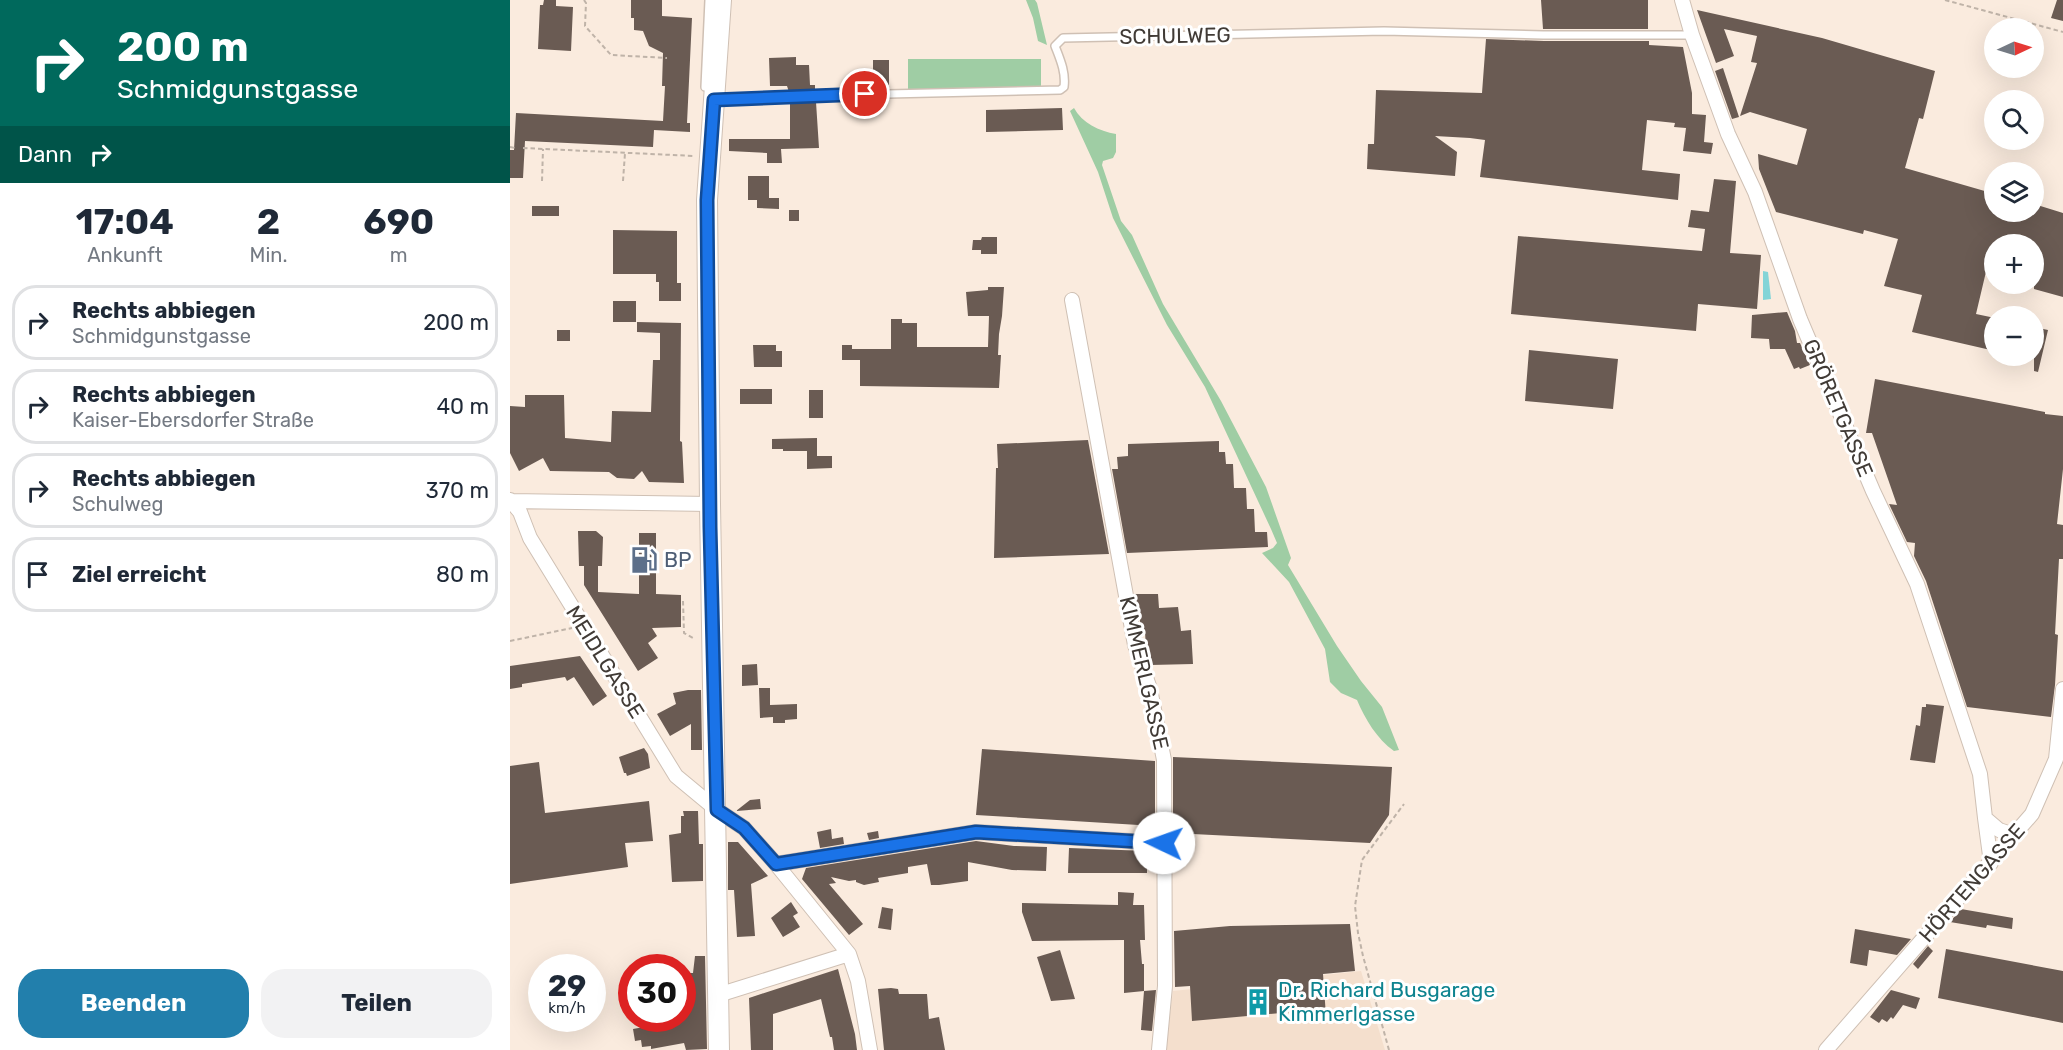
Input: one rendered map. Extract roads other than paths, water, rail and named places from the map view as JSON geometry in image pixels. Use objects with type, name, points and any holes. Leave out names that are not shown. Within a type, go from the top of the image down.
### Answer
[{"type":"main road","points":[[719,1050],[707,200],[712,135],[708,100],[721,0]]},
{"type":"street","name":"GRÖRETGASSE","points":[[1682,0],[1692,35],[1728,134],[1755,192],[1800,319],[1873,491],[1917,584],[1980,774],[1991,863]]},
{"type":"street","name":"KIMMERLGASSE","points":[[1072,300],[1135,645],[1150,689],[1164,760],[1165,986],[1159,1050]]},
{"type":"street","points":[[510,500],[710,504]]},
{"type":"street","name":"MEIDLGASSE","points":[[510,500],[520,512],[530,538],[676,776],[717,810],[744,828],[849,954]]},
{"type":"street","name":"HÖRTENGASSE","points":[[1826,1050],[2032,814],[2056,759],[2063,688]]},
{"type":"street","points":[[1985,818],[1999,830],[2014,835]]},
{"type":"street","points":[[776,864],[976,832],[1164,843]]},
{"type":"street","points":[[718,995],[849,954],[858,981],[870,1050]]},
{"type":"lane","points":[[708,100],[709,0]]},
{"type":"lane","name":"SCHULWEG","points":[[708,100],[1060,90],[1064,87],[1065,82],[1063,67],[1055,46],[1063,38],[1384,31],[1543,35],[1692,35]]},
{"type":"water","points":[[1763,271],[1768,272],[1771,299],[1763,300]]},
{"type":"place","name":"BP","points":[[644,560]]},
{"type":"place","name":"Dr. Richard Busgarage Kimmerlgasse","points":[[1258,1002]]}]
